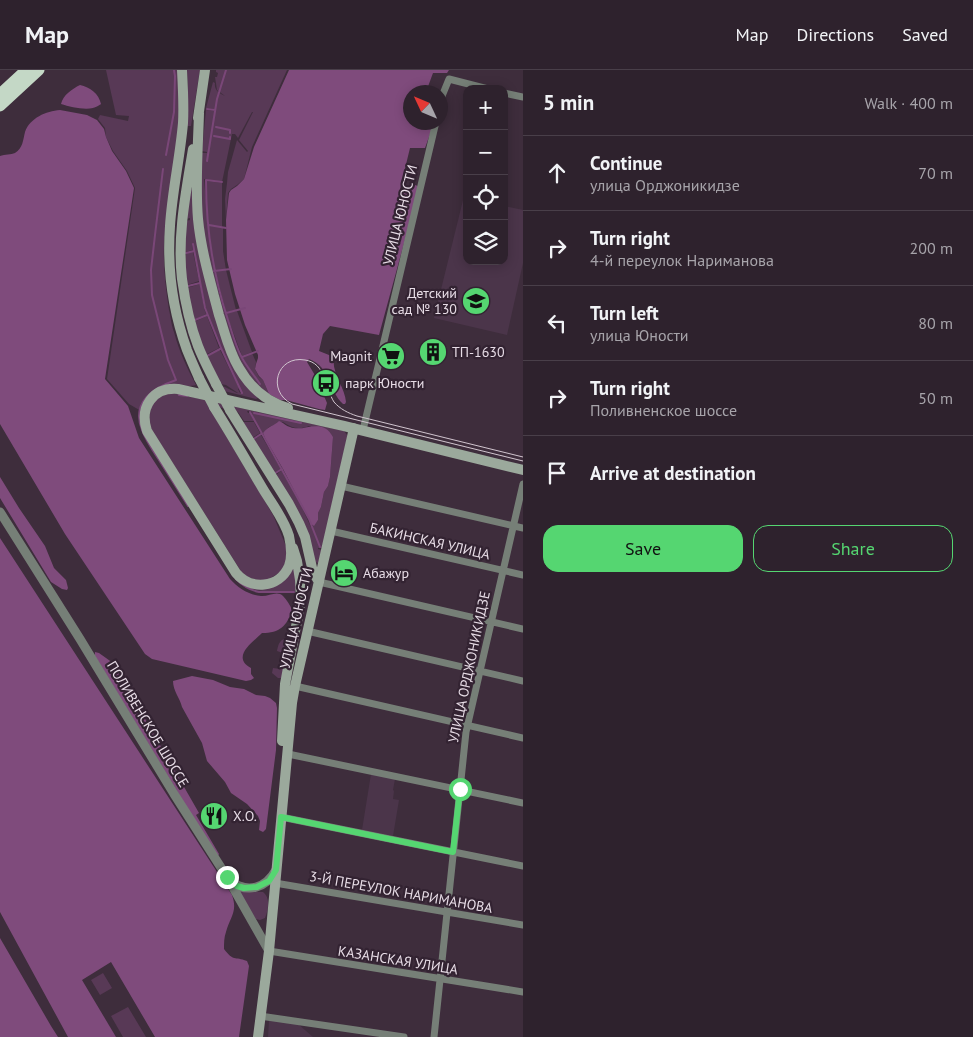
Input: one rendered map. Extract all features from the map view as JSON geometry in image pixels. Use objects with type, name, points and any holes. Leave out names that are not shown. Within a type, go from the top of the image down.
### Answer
[{"type":"highway","points":[[0,94],[26,70]]},
{"type":"highway","points":[[0,106],[39,70]]},
{"type":"main road","name":"УЛИЦА ЮНОСТИ","points":[[182,70],[184,92],[183,122],[169,238],[169,265],[179,323],[187,350],[214,407],[278,513],[297,561],[300,580],[301,599],[285,684],[281,817]]},
{"type":"main road","points":[[205,70],[186,190],[182,229],[182,279],[186,303],[198,345],[216,384],[299,523],[313,572],[319,582]]},
{"type":"main road","points":[[198,112],[198,220],[210,279],[228,344],[236,363],[254,387],[269,399],[282,406],[344,426]]},
{"type":"main road","points":[[289,537],[290,562],[284,574],[277,580],[264,585],[255,585],[246,582],[238,576],[147,431],[144,420],[148,405],[154,396],[168,389],[178,389],[359,429],[523,470]]},
{"type":"main road","name":"УЛИЦА ЮНОСТИ","points":[[258,1037],[269,951],[291,711],[295,686],[341,486],[359,429]]},
{"type":"street","points":[[447,85],[449,80],[471,85]]},
{"type":"street","points":[[508,94],[523,97]]},
{"type":"street","name":"УЛИЦА ЮНОСТИ","points":[[359,429],[434,130]]},
{"type":"street","name":"УЛИЦА ОРДЖОНИКИДЗЕ","points":[[434,1037],[467,726],[523,484]]},
{"type":"street","points":[[341,486],[523,528]]},
{"type":"street","name":"ПОЛИВЕНСКОЕ ШОССЕ","points":[[0,512],[227,877],[269,951]]},
{"type":"street","name":"БАКИНСКАЯ УЛИЦА","points":[[331,531],[523,576]]},
{"type":"street","points":[[319,582],[523,629]]},
{"type":"street","points":[[307,631],[523,681]]},
{"type":"street","points":[[295,686],[523,738]]},
{"type":"street","points":[[288,754],[523,803]]},
{"type":"street","points":[[281,817],[523,866]]},
{"type":"street","points":[[227,877],[237,886],[244,888],[257,887],[269,881],[276,870]]},
{"type":"street","name":"3-Й ПЕРЕУЛОК НАРИМАНОВА","points":[[275,882],[523,925]]},
{"type":"street","name":"КАЗАНСКАЯ УЛИЦА","points":[[269,951],[523,992]]},
{"type":"street","points":[[260,1016],[373,1034],[404,1037]]},
{"type":"shaded area","points":[[106,70],[178,70],[180,90],[179,130],[165,230],[164,270],[172,327],[186,366],[196,385],[172,386],[153,394],[148,399],[143,411],[144,428],[154,447],[237,577],[244,583],[252,586],[268,588],[282,581],[294,565],[297,577],[297,590],[295,591],[270,592],[256,590],[242,584],[235,578],[147,439],[141,423],[141,411],[129,404],[107,379],[135,188],[106,137],[105,128],[98,119],[100,115],[128,121],[129,116],[116,115]]},
{"type":"shaded area","points":[[187,70],[200,70],[191,126],[187,126]]},
{"type":"shaded area","points":[[216,70],[287,70],[252,147],[244,179],[228,193],[226,220],[225,199],[228,172],[237,140],[248,151],[239,140],[253,112],[238,138],[235,134],[232,134],[222,182],[204,179],[209,236],[219,293],[217,294],[208,263],[200,204],[201,153],[207,153],[202,151],[206,110],[214,111],[215,109],[206,108],[213,82],[217,91],[225,96],[217,90],[215,77],[217,77],[218,73]]},
{"type":"shaded area","points":[[289,70],[449,70],[447,73],[433,73],[429,85],[403,85],[403,130],[431,130],[425,148],[410,148],[400,189],[405,190],[416,185],[419,188],[379,335],[330,326],[323,334],[319,351],[334,357],[334,369],[345,396],[345,404],[334,392],[321,367],[309,359],[307,362],[316,377],[327,403],[325,410],[280,400],[269,394],[263,380],[255,369],[258,355],[245,325],[227,260],[226,220],[229,193],[244,179],[254,147]]},
{"type":"shaded area","points":[[80,85],[94,92],[101,104],[94,108],[85,109],[61,104],[71,90]]},
{"type":"shaded area","points":[[60,110],[87,115],[97,120],[104,129],[112,151],[126,171],[134,188],[105,379],[128,406],[139,438],[230,579],[248,593],[264,596],[281,594],[292,610],[282,628],[274,632],[262,633],[245,650],[243,659],[245,664],[251,668],[251,674],[254,678],[251,680],[246,681],[152,659],[145,654],[65,534],[0,424],[0,156],[13,154],[20,149],[27,127],[35,119],[49,112]]},
{"type":"shaded area","points":[[206,181],[222,183],[223,251],[226,270],[214,271]]},
{"type":"shaded area","points":[[193,188],[214,310],[258,398],[256,399],[224,391],[221,386],[238,393],[226,385],[220,384],[207,357],[220,350],[240,393],[242,393],[221,348],[205,307],[193,243],[193,250],[185,252],[186,221],[190,220],[190,218],[186,219],[191,189]]},
{"type":"shaded area","name":"Детский сад № 130","points":[[463,200],[463,265],[508,265],[508,207],[523,210],[523,263],[507,335],[434,318]]},
{"type":"shaded area","points":[[193,252],[199,281],[187,285],[186,253]]},
{"type":"shaded area","points":[[226,270],[236,310],[226,312],[215,271]]},
{"type":"shaded area","points":[[200,284],[206,314],[194,320],[187,288]]},
{"type":"shaded area","points":[[220,295],[241,357],[260,384],[242,357],[252,353],[256,362],[255,369],[263,380],[269,394],[264,392],[239,363],[217,296]]},
{"type":"shaded area","points":[[237,311],[252,352],[242,356],[226,313]]},
{"type":"shaded area","points":[[207,316],[219,348],[205,355],[194,322]]},
{"type":"shaded area","points":[[169,392],[344,431],[347,438],[322,548],[318,548],[322,550],[318,563],[315,562],[276,475],[282,470],[311,527],[311,524],[313,526],[318,520],[324,492],[328,486],[333,437],[309,426],[295,428],[283,422],[269,427],[263,433],[265,438],[251,411],[247,411],[254,421],[244,421],[238,412],[207,404],[273,515],[286,546],[287,558],[282,571],[264,582],[244,576],[148,424],[152,402]]},
{"type":"shaded area","points":[[279,421],[295,428],[324,427],[333,437],[330,477],[318,513],[318,520],[314,526],[311,524],[263,433]]},
{"type":"shaded area","points":[[243,422],[254,422],[260,433],[252,438]]},
{"type":"shaded area","points":[[261,435],[281,469],[276,472],[274,472],[254,440]]},
{"type":"shaded area","points":[[0,477],[45,546],[54,568],[66,580],[67,590],[51,582],[0,498]]},
{"type":"shaded area","points":[[0,538],[232,895],[234,910],[225,934],[224,949],[232,957],[247,961],[249,966],[239,1037],[155,1037],[111,962],[82,980],[116,1037],[68,1037],[0,912]]},
{"type":"shaded area","points":[[285,639],[289,642],[282,676],[278,678],[272,673],[273,668],[280,669],[283,653],[277,651],[278,645]]},
{"type":"shaded area","points":[[95,652],[113,663],[199,813],[196,815],[219,854],[217,857],[95,656]]},
{"type":"shaded area","points":[[192,676],[244,689],[256,695],[270,698],[276,703],[276,750],[266,829],[263,832],[259,830],[260,821],[258,816],[247,804],[231,793],[225,782],[207,761],[202,743],[182,707],[173,681]]},
{"type":"shaded area","points":[[371,774],[395,779],[393,799],[399,800],[393,836],[362,830]]},
{"type":"shaded area","points":[[238,891],[263,892],[266,895],[268,908],[265,918],[256,919]]},
{"type":"shaded area","points":[[0,938],[51,1026],[58,1037],[0,1037]]},
{"type":"shaded area","points":[[103,973],[112,988],[100,995],[91,980]]},
{"type":"shaded area","points":[[128,1007],[146,1037],[123,1037],[111,1016]]},
{"type":"shaded area","points":[[269,1020],[298,1024],[313,1037],[268,1037]]},
{"type":"waterway","points":[[166,155],[174,112],[174,70]]},
{"type":"waterway","points":[[207,161],[217,99],[226,70]]},
{"type":"waterway","points":[[207,109],[215,110]]},
{"type":"waterway","points":[[216,127],[230,130],[230,133]]},
{"type":"waterway","points":[[214,136],[230,139],[230,137]]},
{"type":"waterway","points":[[163,169],[151,270],[152,295],[168,360],[176,380],[159,387],[146,398],[139,412],[139,420],[148,442],[188,506]]},
{"type":"waterway","points":[[222,182],[206,180],[207,216],[214,269],[237,347],[245,363],[260,384]]},
{"type":"waterway","points":[[209,225],[226,228]]},
{"type":"waterway","points":[[193,244],[205,308],[242,393]]},
{"type":"waterway","points":[[186,253],[194,251]]},
{"type":"waterway","points":[[214,271],[231,269]]},
{"type":"waterway","points":[[188,286],[200,283]]},
{"type":"waterway","points":[[226,313],[245,308]]},
{"type":"waterway","points":[[195,320],[207,315]]},
{"type":"waterway","points":[[207,356],[220,349]]},
{"type":"waterway","points":[[242,357],[258,351]]},
{"type":"waterway","points":[[179,395],[187,396]]},
{"type":"waterway","points":[[250,412],[309,519],[320,547]]},
{"type":"waterway","points":[[254,413],[301,423]]},
{"type":"waterway","points":[[252,440],[261,434]]},
{"type":"waterway","points":[[274,474],[282,469]]},
{"type":"waterway","points":[[236,579],[246,587],[259,592],[294,592]]},
{"type":"tram line","points":[[523,457],[350,414],[334,402],[321,371],[312,362],[295,360],[282,368],[278,375],[279,391],[292,404],[523,461]]},
{"type":"place","name":"Детский сад № 130","points":[[476,301]]},
{"type":"place","name":"ТП-1630","points":[[433,352]]},
{"type":"place","name":"Magnit","points":[[391,356]]},
{"type":"place","name":"парк Юности","points":[[326,383]]},
{"type":"place","name":"Абажур","points":[[344,573]]},
{"type":"place","name":"Х.О.","points":[[214,816]]},
{"type":"route","points":[[227,877],[237,886],[244,888],[257,887],[269,881],[276,870],[281,817],[453,852],[460,789]]}]
